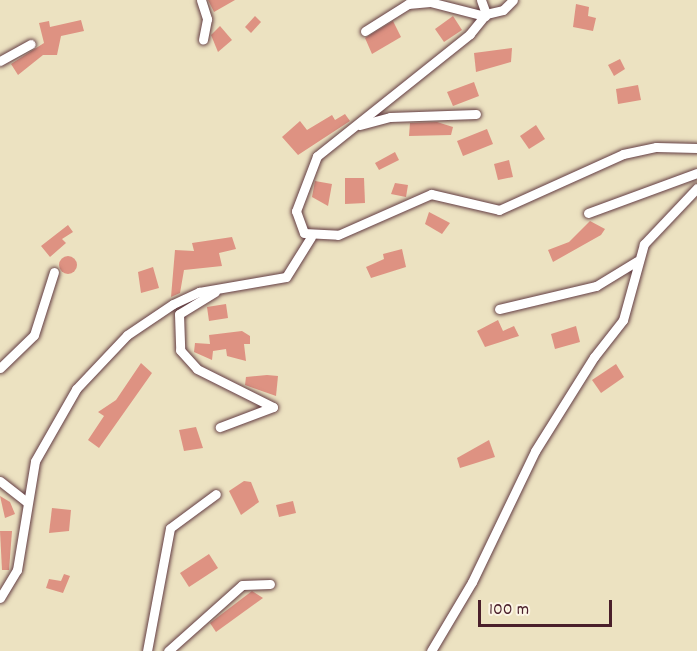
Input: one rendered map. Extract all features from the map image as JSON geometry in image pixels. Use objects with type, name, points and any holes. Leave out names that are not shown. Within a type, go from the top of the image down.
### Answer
[{"type":"street","points":[[201,0],[207,20],[203,40]]},
{"type":"street","points":[[481,0],[486,15]]},
{"type":"street","points":[[513,0],[504,10],[486,15],[311,166],[296,210],[299,226],[311,237],[338,235],[431,194],[505,208],[623,154],[656,147],[697,148]]},
{"type":"street","points":[[365,31],[408,4],[430,3],[486,15]]},
{"type":"street","points":[[0,61],[31,44]]},
{"type":"street","points":[[355,126],[390,117],[476,114]]},
{"type":"street","points":[[588,213],[697,173]]},
{"type":"street","points":[[431,651],[472,582],[535,451],[623,320],[637,261],[644,244],[697,188]]},
{"type":"street","points":[[0,598],[17,570],[34,461],[51,430],[99,364],[127,335],[174,304],[229,287],[286,277],[311,237]]},
{"type":"street","points":[[499,309],[596,286],[637,261]]},
{"type":"street","points":[[0,368],[34,335],[54,272]]},
{"type":"street","points":[[220,427],[273,407],[197,369],[180,350],[176,320],[182,309],[229,287]]},
{"type":"street","points":[[0,481],[27,502]]},
{"type":"street","points":[[147,651],[170,528],[216,494]]},
{"type":"street","points":[[168,651],[242,585],[270,584]]},
{"type":"building","points":[[208,0],[235,0],[214,12]]},
{"type":"building","points":[[576,4],[589,7],[588,16],[596,18],[593,31],[573,27]]},
{"type":"building","points":[[255,16],[261,22],[251,33],[245,27]]},
{"type":"building","points":[[453,16],[462,30],[444,42],[435,29]]},
{"type":"building","points":[[81,20],[84,31],[61,36],[57,55],[43,55],[18,75],[11,64],[44,43],[39,23],[49,21],[50,27]]},
{"type":"building","points":[[393,21],[401,37],[372,54],[365,38]]},
{"type":"building","points":[[220,26],[232,40],[218,52],[211,35]]},
{"type":"building","points":[[512,48],[511,62],[476,72],[474,53]]},
{"type":"building","points":[[620,59],[625,69],[614,76],[608,65]]},
{"type":"building","points":[[474,82],[479,96],[453,106],[447,92]]},
{"type":"building","points":[[638,85],[641,100],[618,104],[616,89]]},
{"type":"building","points":[[345,114],[350,121],[298,155],[282,137],[300,121],[307,130],[332,115],[335,120]]},
{"type":"building","points":[[437,122],[453,127],[451,135],[409,136],[410,123]]},
{"type":"building","points":[[536,125],[545,139],[529,149],[520,136]]},
{"type":"building","points":[[487,129],[493,144],[463,156],[457,141]]},
{"type":"building","points":[[395,152],[399,160],[379,170],[375,163]]},
{"type":"building","points":[[509,160],[513,177],[498,180],[494,164]]},
{"type":"building","points":[[345,178],[364,178],[365,203],[345,204]]},
{"type":"building","points":[[315,181],[332,184],[328,206],[312,197]]},
{"type":"building","points":[[395,183],[408,185],[406,197],[391,194]]},
{"type":"building","points":[[429,212],[450,223],[442,234],[425,224]]},
{"type":"building","points":[[590,221],[605,229],[601,235],[553,262],[548,250],[569,242]]},
{"type":"building","points":[[68,225],[73,232],[62,239],[66,243],[50,257],[41,246]]},
{"type":"building","points":[[232,237],[236,249],[219,253],[222,266],[184,270],[180,293],[171,297],[175,250],[194,251],[192,243]]},
{"type":"building","points":[[402,249],[406,267],[371,278],[366,267],[384,259],[383,254]]},
{"type":"building","points":[[68,256],[74,259],[77,265],[74,271],[68,274],[62,271],[59,265],[62,259]]},
{"type":"building","points":[[153,267],[159,288],[141,293],[138,272]]},
{"type":"building","points":[[226,304],[228,318],[209,321],[207,307]]},
{"type":"building","points":[[498,320],[503,331],[514,326],[519,336],[485,347],[477,331]]},
{"type":"building","points":[[576,326],[580,342],[555,349],[551,334]]},
{"type":"building","points":[[242,331],[250,336],[250,344],[244,344],[246,361],[227,356],[226,349],[213,351],[212,360],[194,352],[195,343],[210,344],[209,335]]},
{"type":"building","points":[[141,363],[152,373],[99,448],[88,440],[104,416],[98,412],[116,400]]},
{"type":"building","points":[[616,364],[624,377],[601,393],[592,380]]},
{"type":"building","points":[[278,376],[276,396],[245,385],[246,377]]},
{"type":"building","points":[[196,427],[203,448],[184,451],[179,430]]},
{"type":"building","points":[[489,440],[495,457],[460,468],[457,458]]},
{"type":"building","points":[[244,481],[251,482],[259,502],[241,515],[229,491]]},
{"type":"building","points":[[0,496],[10,502],[15,514],[5,518]]},
{"type":"building","points":[[293,501],[296,513],[279,517],[276,505]]},
{"type":"building","points":[[52,508],[71,510],[69,531],[49,533]]},
{"type":"building","points":[[0,531],[12,531],[9,570],[2,570]]},
{"type":"building","points":[[209,554],[218,568],[189,587],[180,573]]},
{"type":"building","points":[[64,574],[70,576],[63,593],[46,588],[49,579],[61,581]]},
{"type":"building","points":[[252,591],[263,598],[216,632],[210,623]]}]
